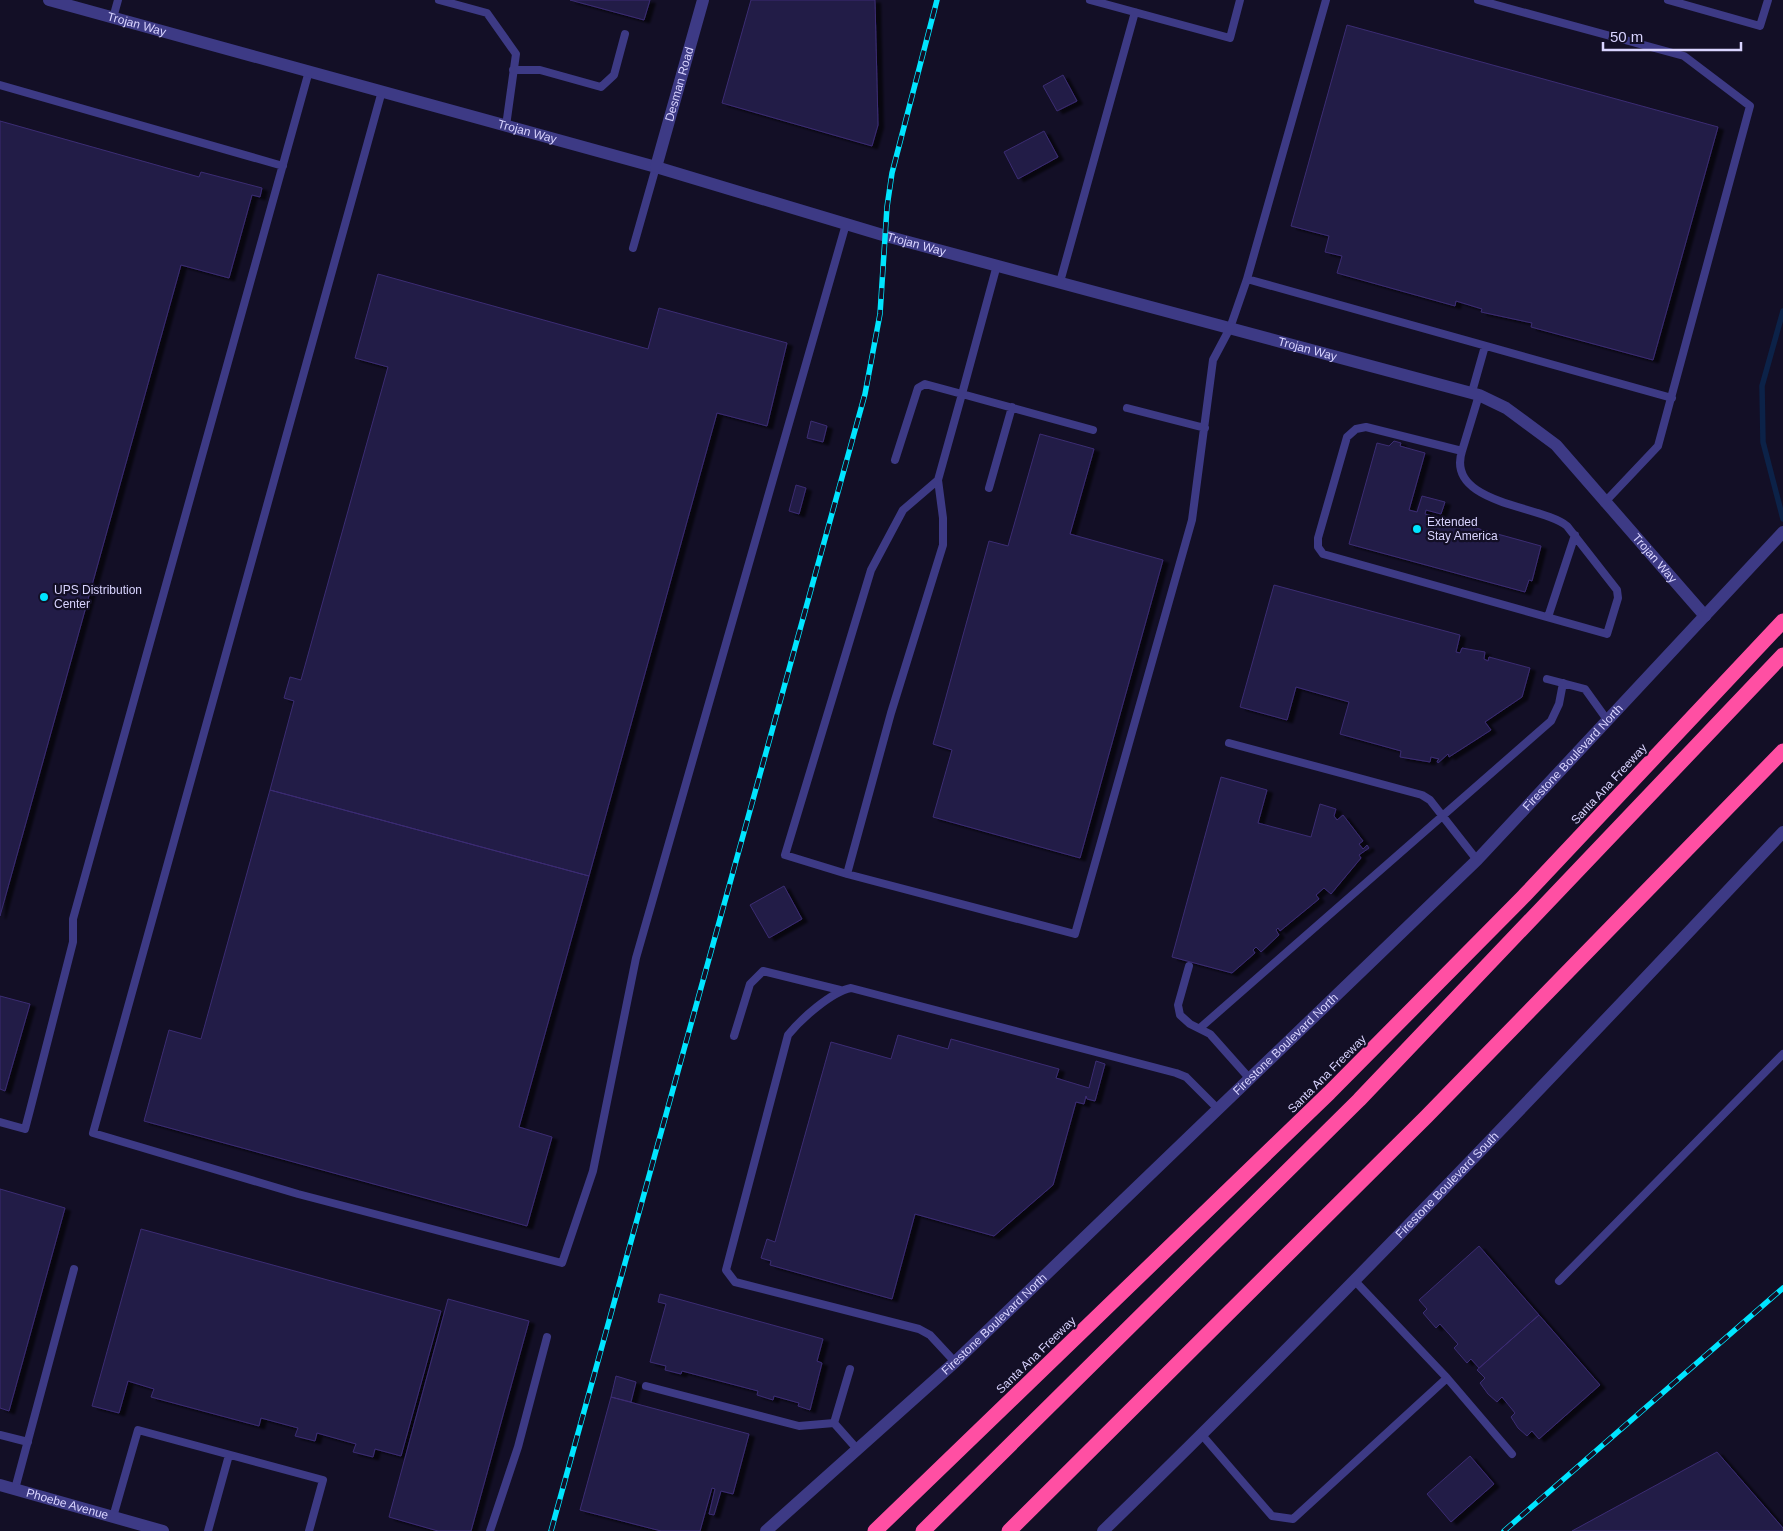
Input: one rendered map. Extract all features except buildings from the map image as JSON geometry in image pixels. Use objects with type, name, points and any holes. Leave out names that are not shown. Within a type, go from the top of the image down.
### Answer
[{"type":"highway","name":"Santa Ana Freeway","points":[[875,1531],[1336,1086],[1524,896],[1783,621]]},
{"type":"highway","points":[[923,1531],[1359,1100],[1783,655]]},
{"type":"highway","points":[[1009,1531],[1426,1116],[1783,751]]},
{"type":"street","name":"Trojan Way","points":[[49,0],[656,167],[846,224],[1475,394],[1506,408],[1556,445],[1604,503],[1704,616]]},
{"type":"street","name":"Desman Road","points":[[656,167],[702,0]]},
{"type":"street","name":"Firestone Boulevard North","points":[[766,1531],[956,1362],[1477,860],[1783,532]]},
{"type":"street","name":"Firestone Boulevard South","points":[[1104,1531],[1355,1281],[1783,832]]},
{"type":"street","name":"Phoebe Avenue","points":[[0,1485],[163,1531]]},
{"type":"lane","points":[[113,18],[118,0]]},
{"type":"lane","points":[[439,0],[487,13],[516,54],[506,126]]},
{"type":"lane","points":[[1090,0],[1230,38],[1240,0]]},
{"type":"lane","points":[[938,480],[903,510],[871,570],[785,855],[847,874],[1075,934],[1192,520],[1214,360],[1230,328],[1248,279],[1326,0]]},
{"type":"lane","points":[[1478,0],[1684,56],[1750,106],[1658,446],[1604,503]]},
{"type":"lane","points":[[1668,0],[1760,26],[1768,0]]},
{"type":"lane","points":[[1060,282],[1135,12]]},
{"type":"lane","points":[[514,70],[540,70],[601,87],[614,75],[625,34]]},
{"type":"lane","points":[[0,1122],[25,1129],[73,942],[73,920],[309,72]]},
{"type":"lane","points":[[0,85],[283,166]]},
{"type":"lane","points":[[382,91],[92,1134],[298,1194],[562,1264],[593,1171],[636,958],[846,224]]},
{"type":"lane","points":[[634,248],[656,167]]},
{"type":"lane","points":[[847,874],[891,713],[943,545],[943,518],[938,480],[997,265]]},
{"type":"lane","points":[[1248,279],[1672,398]]},
{"type":"lane","points":[[1462,452],[1366,427],[1356,429],[1347,437],[1318,538],[1318,547],[1323,554],[1607,634],[1618,598],[1617,590],[1575,536],[1557,518],[1489,498],[1474,488],[1463,473],[1459,461],[1462,452],[1485,346]]},
{"type":"lane","points":[[896,460],[918,388],[925,384],[1093,430]]},
{"type":"lane","points":[[989,488],[1012,407]]},
{"type":"lane","points":[[1127,408],[1205,428]]},
{"type":"lane","points":[[1548,617],[1575,536]]},
{"type":"lane","points":[[1547,679],[1585,689],[1608,721]]},
{"type":"lane","points":[[1200,1028],[1551,721],[1559,704],[1563,683]]},
{"type":"lane","points":[[1229,743],[1422,795],[1430,800],[1477,860]]},
{"type":"lane","points":[[1190,966],[1178,1006],[1180,1015],[1190,1024],[1210,1034],[1250,1079]]},
{"type":"lane","points":[[734,1036],[750,984],[763,971],[840,990],[851,988],[1186,1077],[1218,1109]]},
{"type":"lane","points":[[840,990],[795,1026],[788,1035],[726,1270],[735,1282],[919,1329],[930,1335],[956,1362]]},
{"type":"lane","points":[[1559,1281],[1783,1054]]},
{"type":"lane","points":[[15,1489],[74,1269]]},
{"type":"lane","points":[[1355,1281],[1447,1378],[1512,1454]]},
{"type":"lane","points":[[490,1531],[518,1447],[547,1337]]},
{"type":"lane","points":[[834,1423],[850,1369]]},
{"type":"lane","points":[[1202,1435],[1272,1516],[1293,1519],[1447,1378]]},
{"type":"lane","points":[[646,1386],[799,1426],[834,1423]]},
{"type":"lane","points":[[834,1423],[857,1449]]},
{"type":"lane","points":[[113,1517],[138,1430],[323,1480],[309,1531]]},
{"type":"lane","points":[[0,1435],[28,1442]]},
{"type":"lane","points":[[208,1531],[229,1455]]},
{"type":"waterway","points":[[1783,311],[1762,386],[1763,442],[1783,519]]},
{"type":"railway","points":[[551,1531],[865,394],[880,314],[887,207],[892,173],[937,0]]},
{"type":"railway","points":[[1504,1531],[1783,1288]]},
{"type":"place","name":"Extended Stay America","points":[[1417,529]]},
{"type":"place","name":"UPS Distribution Center","points":[[44,597]]}]
